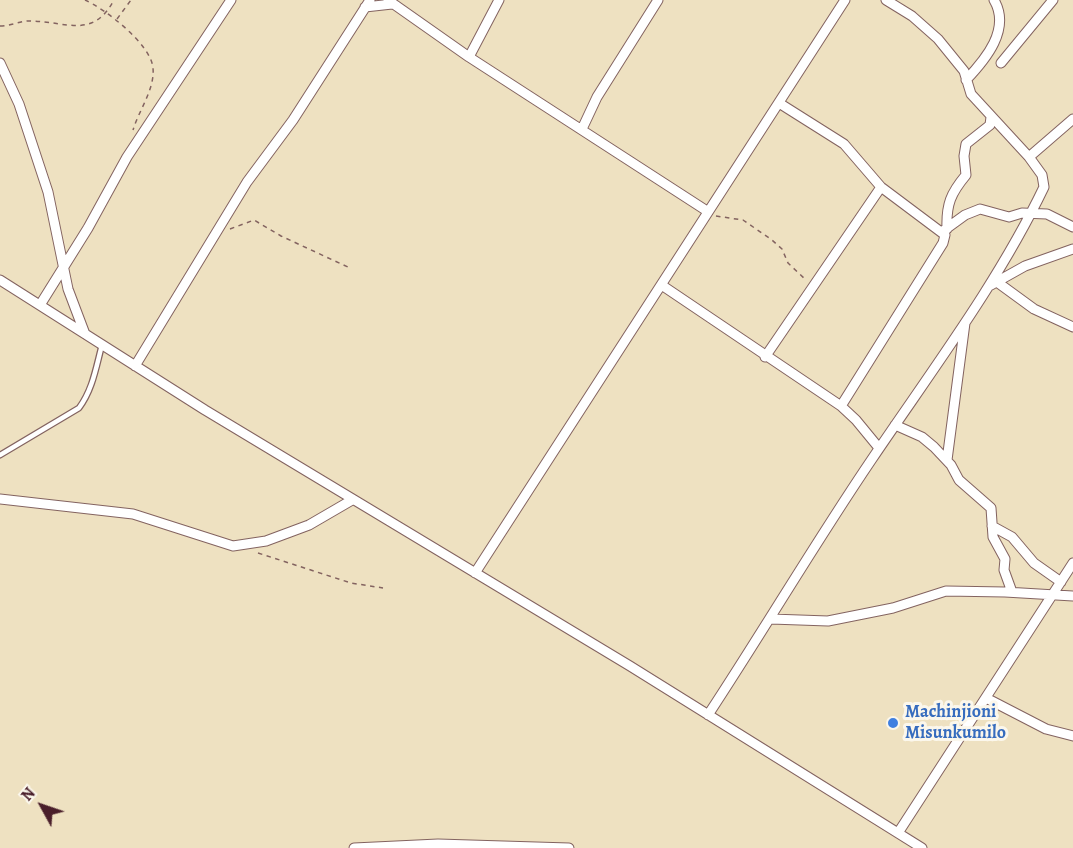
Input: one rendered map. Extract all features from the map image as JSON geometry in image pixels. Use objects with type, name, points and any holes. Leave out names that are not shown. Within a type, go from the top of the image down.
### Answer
[{"type":"street","points":[[40,305],[127,157],[231,0]]},
{"type":"street","points":[[469,57],[499,0]]},
{"type":"street","points":[[582,129],[597,97],[658,0]]},
{"type":"street","points":[[475,573],[663,286],[706,214],[845,0]]},
{"type":"street","points":[[708,715],[771,620],[810,551],[966,320],[993,284],[1031,214],[1045,181],[1029,157],[971,94],[964,71],[938,39],[912,16],[886,0]]},
{"type":"street","points":[[966,80],[981,64],[997,35],[1001,21],[1000,10],[994,0]]},
{"type":"street","points":[[1001,63],[1053,0]]},
{"type":"street","points":[[135,366],[247,182],[293,120],[368,3],[390,2],[706,214]]},
{"type":"street","points":[[0,63],[18,104],[48,192],[68,290],[85,334]]},
{"type":"street","points":[[779,103],[844,144],[881,187],[945,230]]},
{"type":"street","points":[[841,406],[943,243],[949,197],[966,175],[964,149],[972,137],[990,125],[992,117]]},
{"type":"street","points":[[1029,157],[1073,119]]},
{"type":"street","points":[[765,357],[881,187]]},
{"type":"street","points":[[945,230],[966,215],[980,209],[1009,217],[1022,213],[1047,214],[1073,227]]},
{"type":"street","points":[[993,284],[1025,266],[1073,249]]},
{"type":"street","points":[[0,280],[352,500],[708,715],[922,848]]},
{"type":"street","points":[[993,284],[1034,309],[1073,327]]},
{"type":"street","points":[[663,286],[765,357],[841,406],[861,424],[879,448]]},
{"type":"street","points":[[946,460],[966,320]]},
{"type":"street","points":[[895,425],[922,437],[946,460],[959,480],[991,508],[995,543],[1005,559],[1004,570],[1012,592]]},
{"type":"street","points":[[0,499],[133,514],[216,542],[244,545],[266,541],[309,525],[352,500]]},
{"type":"street","points":[[992,526],[1012,537],[1034,563],[1061,582]]},
{"type":"street","points":[[898,833],[1073,563]]},
{"type":"street","points":[[771,620],[828,621],[893,608],[946,591],[1073,596]]},
{"type":"street","points":[[986,698],[1046,729],[1073,736]]},
{"type":"street","points":[[354,848],[438,844],[568,848]]},
{"type":"lane","points":[[0,455],[78,408],[89,390],[102,345]]},
{"type":"path","points":[[85,0],[107,12],[116,20],[148,56],[153,69],[146,99],[131,136]]},
{"type":"path","points":[[0,26],[33,21],[54,25],[92,24],[101,20],[114,0]]},
{"type":"path","points":[[116,20],[131,0]]},
{"type":"path","points":[[706,214],[743,220],[782,249],[788,263],[813,286]]},
{"type":"path","points":[[218,231],[254,220],[281,236],[350,268]]},
{"type":"path","points":[[244,545],[261,555],[308,570],[351,583],[383,588]]},
{"type":"place","name":"Machinjioni Misunkumilo","points":[[893,723]]}]
